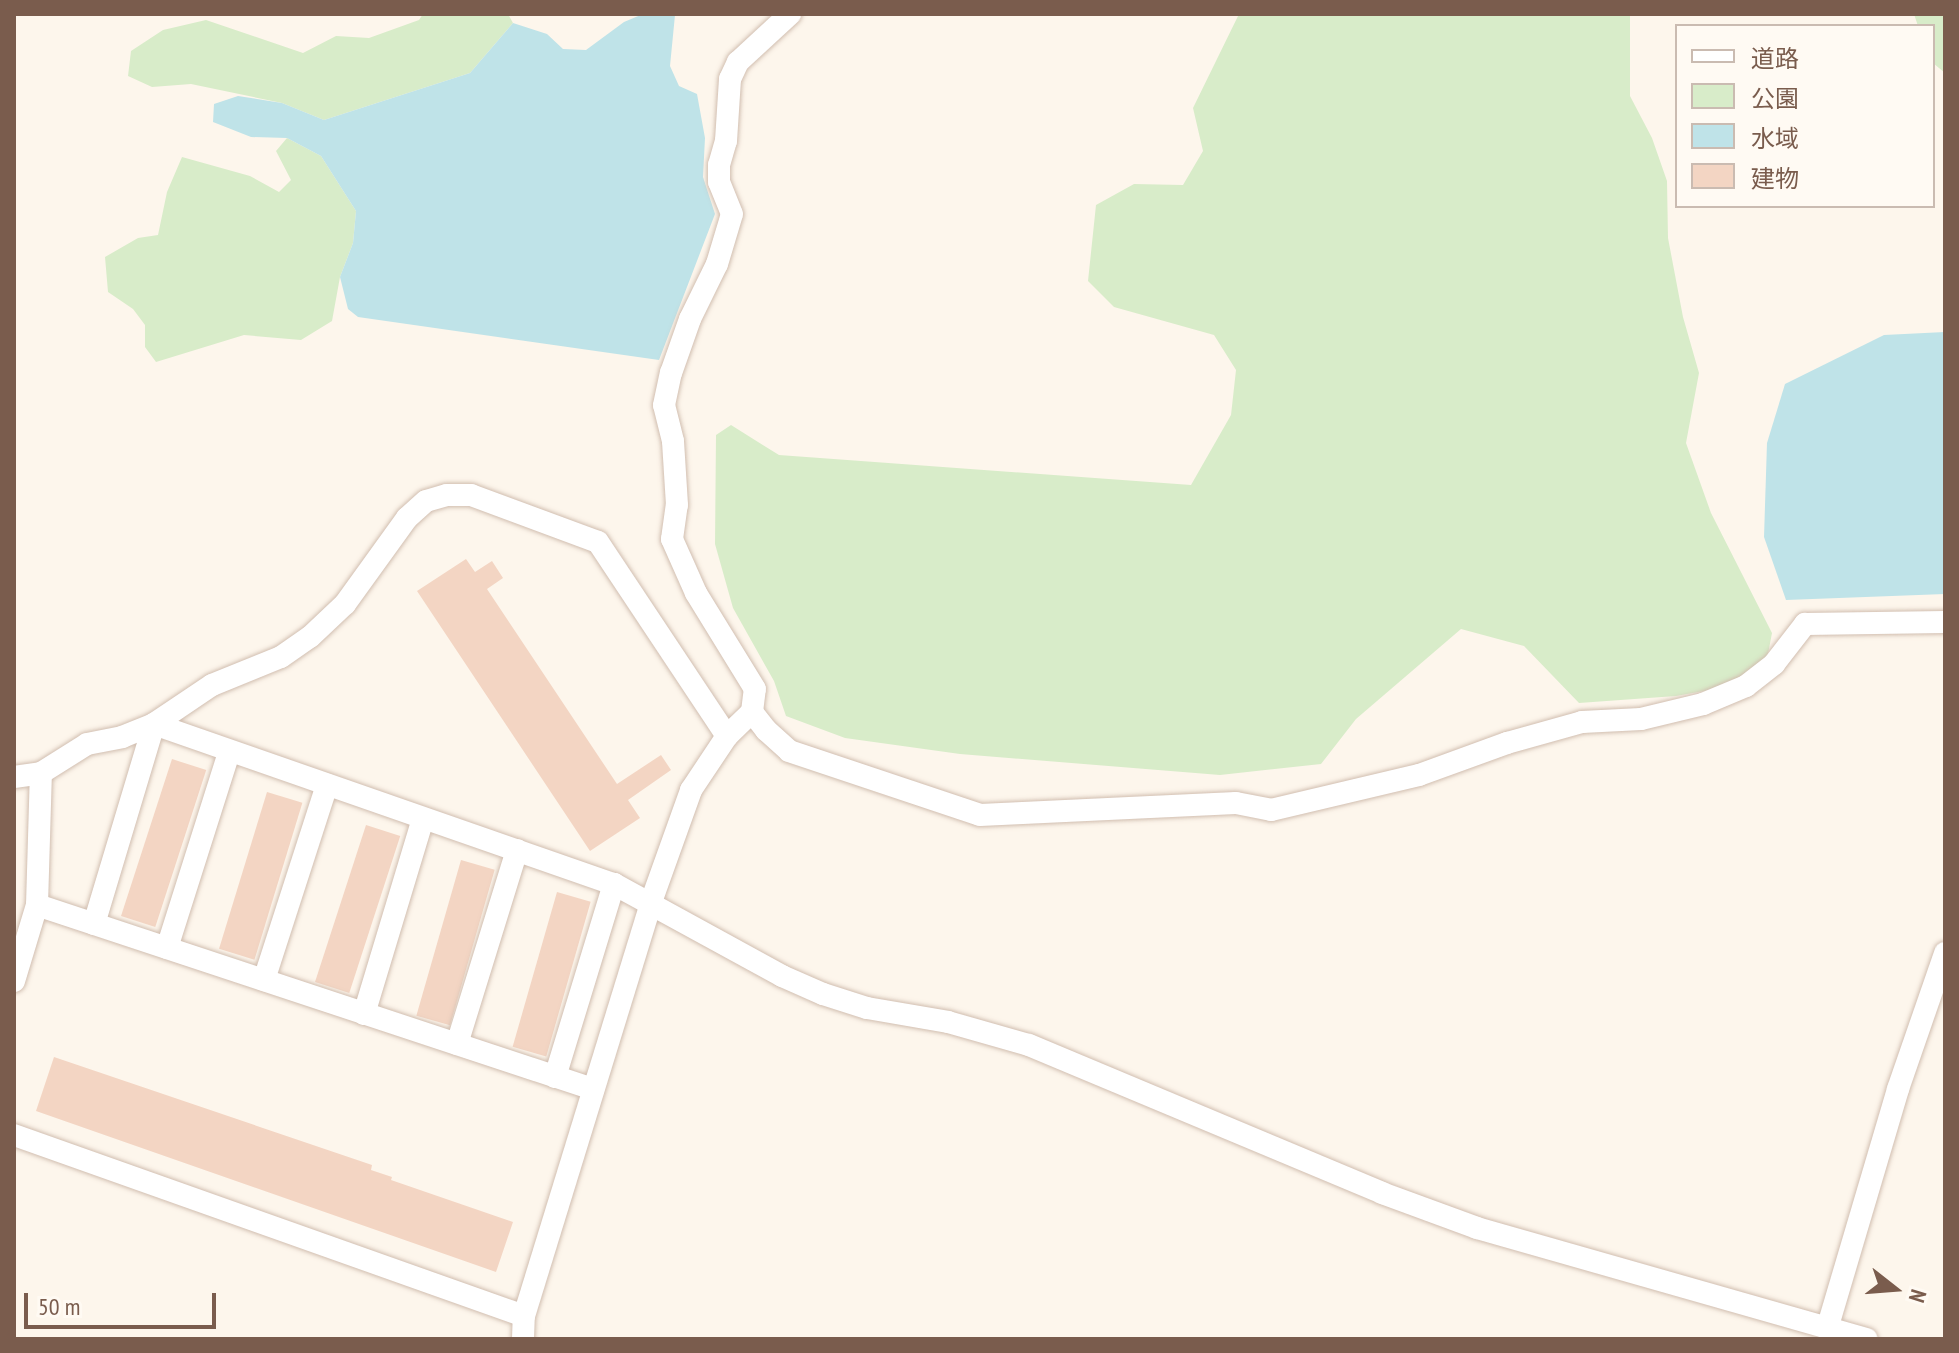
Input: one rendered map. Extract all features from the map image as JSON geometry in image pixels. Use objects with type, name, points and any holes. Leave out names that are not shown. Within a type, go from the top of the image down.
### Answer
[{"type":"street","points":[[523,1339],[524,1316],[593,1089],[651,902],[691,790],[727,736],[752,712],[755,689],[696,593],[672,539],[677,505],[673,441],[664,405],[671,373],[690,319],[717,264],[732,214],[719,182],[719,165],[726,141],[730,79],[738,62],[790,14]]},
{"type":"street","points":[[14,777],[41,773],[87,744],[122,737],[154,724],[212,685],[281,657],[310,637],[345,604],[407,518],[426,501],[447,495],[471,495],[598,542],[727,736]]},
{"type":"street","points":[[752,712],[789,751],[980,815],[1236,803],[1271,810],[1419,775],[1507,743],[1582,722],[1641,719],[1703,704],[1746,686],[1774,664],[1805,624],[1945,622]]},
{"type":"street","points":[[154,724],[614,884],[782,976],[823,994],[1029,1045],[1382,1193],[1477,1228],[1837,1334],[1866,1339]]},
{"type":"street","points":[[94,924],[154,724]]},
{"type":"street","points":[[167,948],[229,752]]},
{"type":"street","points":[[14,981],[37,905],[41,773]]},
{"type":"street","points":[[264,980],[327,785]]},
{"type":"street","points":[[364,1014],[423,819]]},
{"type":"street","points":[[457,1044],[517,850]]},
{"type":"street","points":[[555,1077],[614,884]]},
{"type":"street","points":[[37,905],[593,1089]]},
{"type":"street","points":[[1837,1334],[1898,1089],[1945,953]]},
{"type":"street","points":[[14,1135],[524,1316]]},
{"type":"green space","points":[[423,14],[508,14],[513,23],[470,73],[324,120],[282,103],[191,84],[152,87],[128,76],[131,51],[163,30],[206,20],[303,53],[336,36],[369,38],[419,20]]},
{"type":"green space","points":[[1239,14],[1630,14],[1630,96],[1652,138],[1667,181],[1668,238],[1683,317],[1699,373],[1686,443],[1711,513],[1772,633],[1767,659],[1737,685],[1676,696],[1579,703],[1524,646],[1461,629],[1356,719],[1321,764],[1220,775],[960,754],[845,738],[786,716],[774,681],[733,608],[715,544],[716,435],[731,425],[779,455],[1191,485],[1231,415],[1236,370],[1214,335],[1114,307],[1088,281],[1096,205],[1134,184],[1183,185],[1203,151],[1193,108]]},
{"type":"green space","points":[[1914,14],[1945,14],[1945,73],[1935,65],[1935,24],[1917,24]]},
{"type":"green space","points":[[287,138],[321,156],[356,211],[353,243],[340,277],[332,321],[301,340],[244,335],[156,362],[145,347],[145,325],[133,309],[108,292],[105,257],[138,238],[158,235],[167,192],[182,157],[250,176],[279,192],[291,180],[276,151]]},
{"type":"water","points":[[643,14],[675,15],[670,66],[679,86],[697,94],[705,138],[703,177],[715,214],[659,360],[358,317],[348,309],[340,277],[353,243],[356,211],[321,156],[287,138],[251,137],[213,122],[214,104],[238,96],[282,103],[324,120],[470,73],[513,23],[547,34],[563,49],[586,50],[624,22]]},
{"type":"water","points":[[1945,332],[1945,594],[1786,600],[1764,537],[1767,443],[1785,384],[1884,335]]},
{"type":"building","points":[[466,559],[475,572],[492,561],[503,578],[487,589],[617,784],[661,755],[671,770],[628,800],[640,818],[590,851],[417,591]]},
{"type":"building","points":[[172,759],[206,770],[155,927],[121,916]]},
{"type":"building","points":[[267,792],[302,803],[254,960],[219,949]]},
{"type":"building","points":[[366,825],[400,836],[349,993],[315,982]]},
{"type":"building","points":[[461,860],[495,870],[450,1025],[416,1016]]},
{"type":"building","points":[[557,892],[591,902],[546,1056],[513,1047]]},
{"type":"building","points":[[54,1057],[372,1165],[371,1170],[392,1177],[391,1180],[513,1222],[496,1272],[36,1111]]}]
